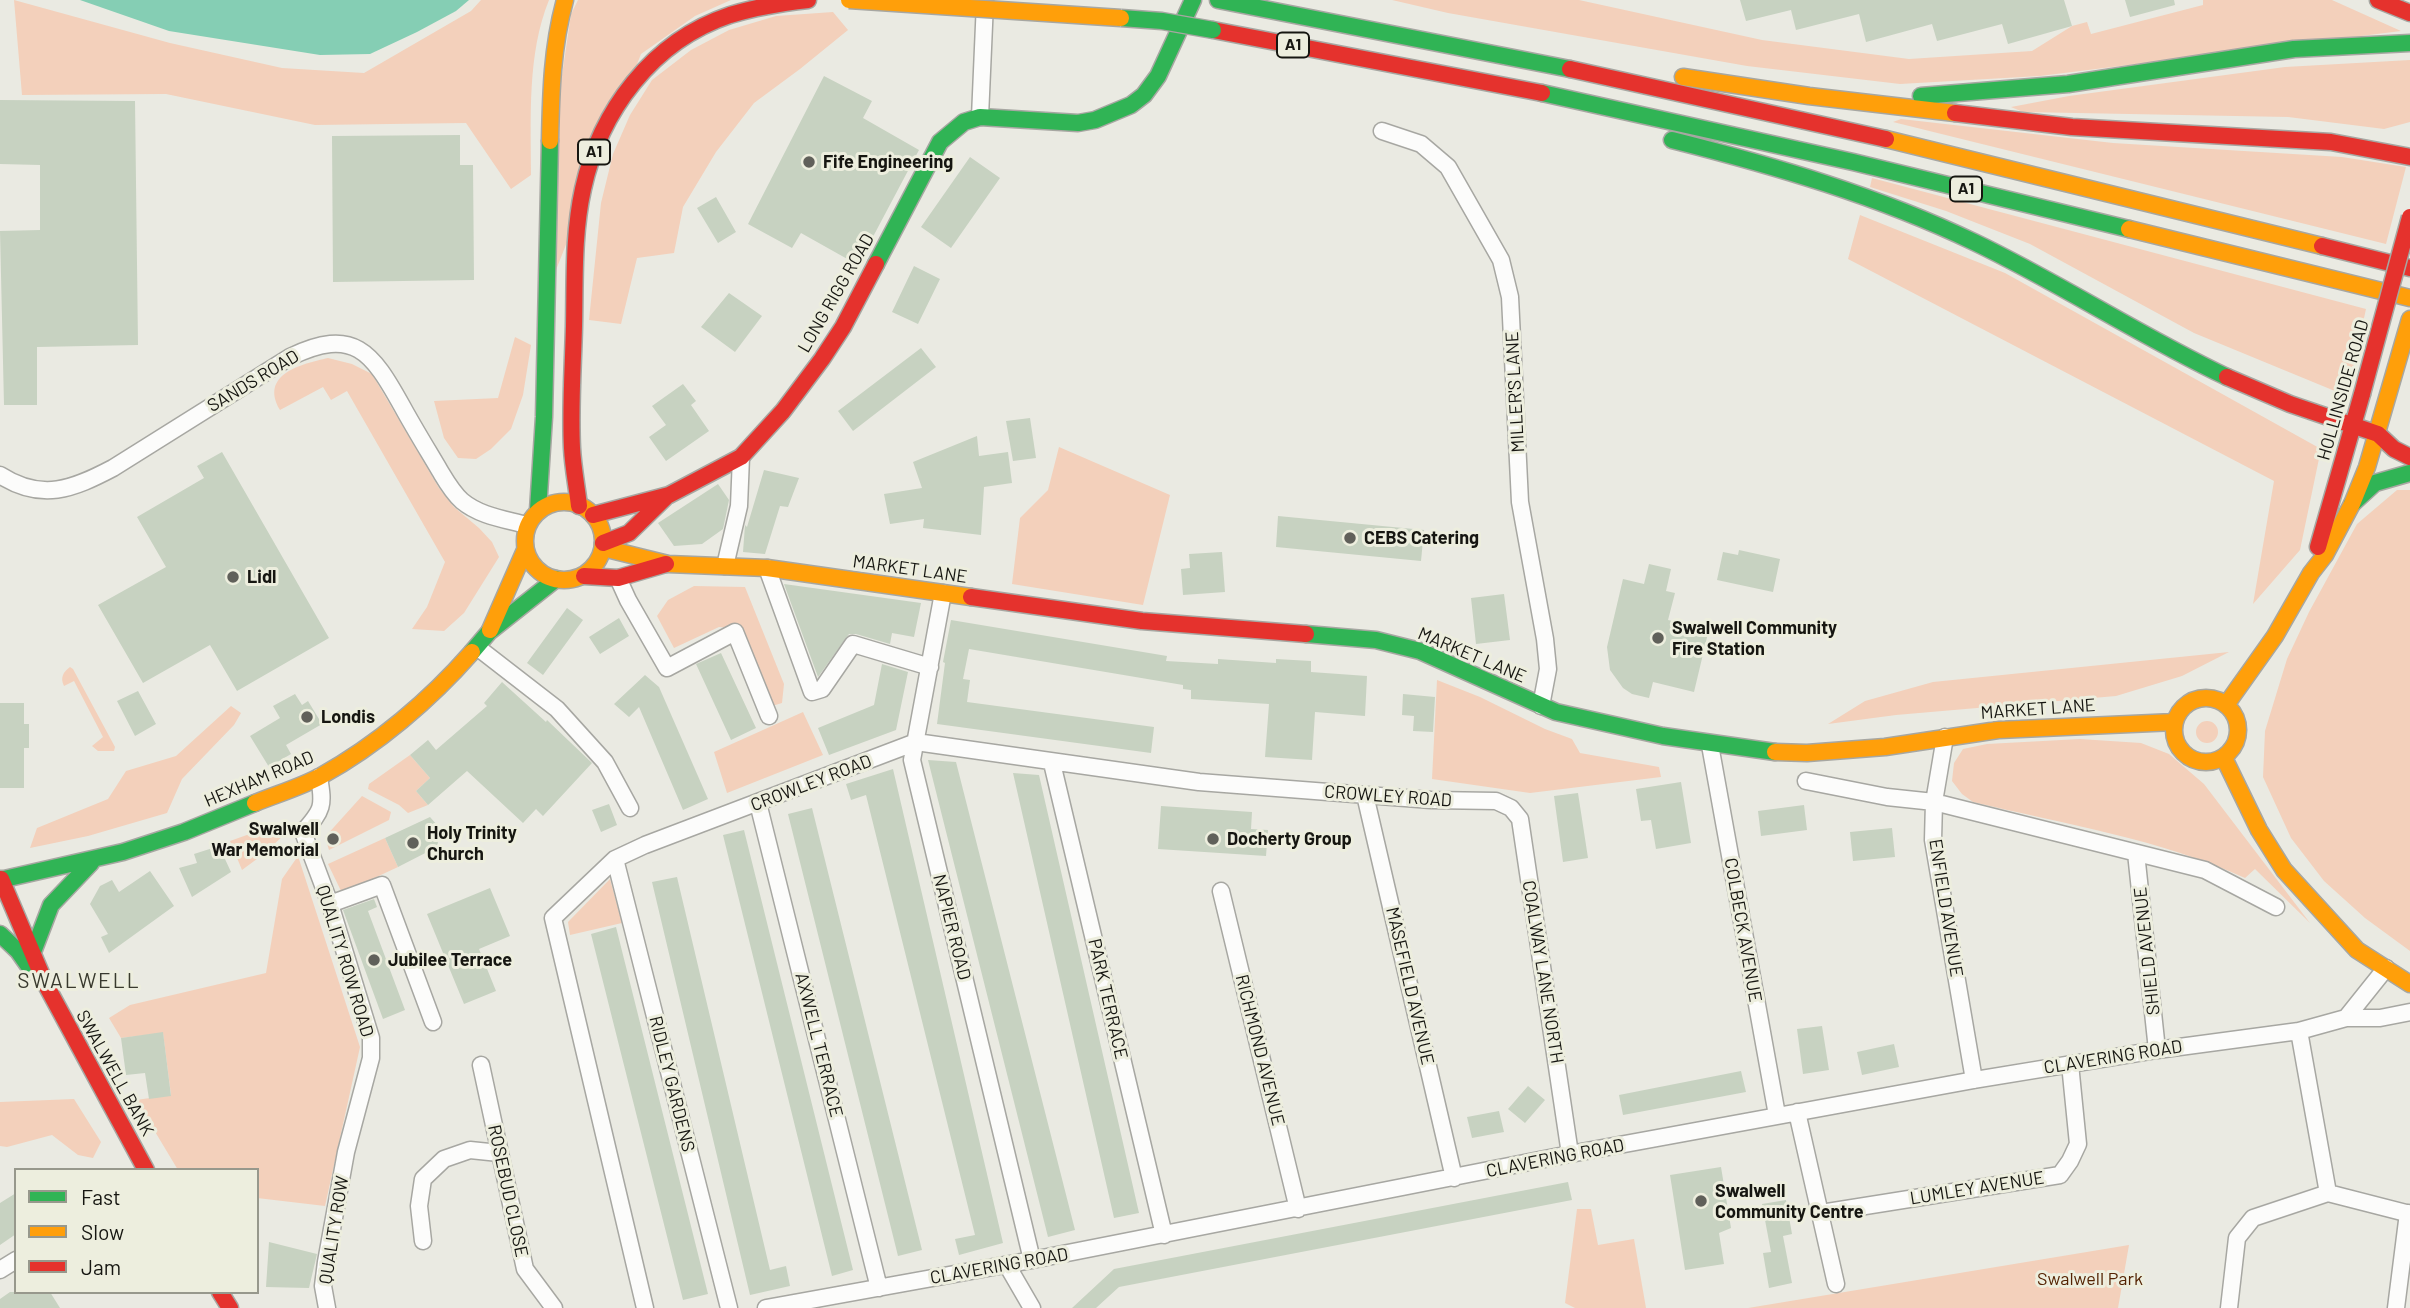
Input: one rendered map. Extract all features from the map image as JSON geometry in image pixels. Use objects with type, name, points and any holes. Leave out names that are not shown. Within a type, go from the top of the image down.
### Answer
[{"type":"main road","points":[[538,510],[544,416],[552,67],[557,28],[565,0]]},
{"type":"main road","name":"A1","points":[[586,511],[572,447],[576,242],[583,186],[604,126],[630,84],[672,45],[726,15],[746,8],[808,0]]},
{"type":"main road","name":"A1","points":[[849,0],[1162,21]]},
{"type":"main road","name":"A1","points":[[1051,0],[1520,88],[1853,162],[2410,298]]},
{"type":"main road","points":[[980,117],[1078,123],[1096,120],[1131,105],[1158,76],[1193,0]]},
{"type":"main road","name":"A1","points":[[1286,0],[1397,32]]},
{"type":"main road","points":[[2378,0],[2410,13]]},
{"type":"main road","name":"A1","points":[[1221,1],[1397,32],[1553,65],[2006,167],[2410,268]]},
{"type":"main road","points":[[1810,96],[1941,96],[2068,84],[2294,49],[2410,43]]},
{"type":"main road","points":[[1553,65],[1628,68],[1810,96],[2072,127],[2331,142],[2410,157]]},
{"type":"main road","points":[[1520,88],[1618,125]]},
{"type":"main road","name":"LONG RIGG ROAD","points":[[669,495],[741,457],[783,411],[843,327],[940,142],[964,122],[980,117]]},
{"type":"main road","points":[[1654,136],[1798,174],[1894,206],[1973,242],[2239,383],[2378,434],[2394,449],[2410,457]]},
{"type":"main road","name":"HOLLINSIDE ROAD","points":[[2311,573],[2410,218]]},
{"type":"main road","name":"HOLLINSIDE ROAD","points":[[2226,705],[2276,636],[2311,573],[2325,555],[2351,504],[2378,434],[2410,319]]},
{"type":"main road","points":[[2351,504],[2375,484],[2410,473]]},
{"type":"main road","points":[[586,511],[601,530],[603,545],[599,561],[584,576],[565,580],[543,574],[535,567],[525,550],[526,525],[538,510],[558,502],[586,511],[669,495]]},
{"type":"main road","points":[[603,545],[629,533],[669,495]]},
{"type":"main road","name":"MARKET LANE","points":[[603,545],[668,564],[767,568],[1142,621],[1376,640],[1420,651],[1556,712],[1710,745],[1763,752],[1807,754],[1885,747],[1998,730],[2094,723],[2175,722]]},
{"type":"main road","name":"HEXHAM ROAD","points":[[489,632],[525,550]]},
{"type":"main road","name":"MARKET LANE","points":[[584,576],[618,578],[668,564]]},
{"type":"main road","name":"HEXHAM ROAD","points":[[1,879],[92,861],[184,832],[319,776],[361,751],[397,723],[456,670],[489,632],[555,579]]},
{"type":"main road","points":[[2196,699],[2217,699],[2226,705],[2238,722],[2237,742],[2224,758],[2202,763],[2192,760],[2176,744],[2175,722],[2179,712],[2196,699]]},
{"type":"main road","points":[[2224,758],[2259,830],[2284,870],[2357,950],[2410,984]]},
{"type":"main road","points":[[33,952],[51,905],[92,861]]},
{"type":"main road","name":"SWALWELL BANK","points":[[1,879],[46,985],[145,1168]]},
{"type":"main road","points":[[0,934],[46,985]]},
{"type":"street","points":[[980,117],[985,0]]},
{"type":"street","name":"MILLER'S LANE","points":[[1382,131],[1421,144],[1448,167],[1501,260],[1510,297],[1520,502],[1548,669],[1541,706]]},
{"type":"street","name":"SANDS ROAD","points":[[0,475],[21,486],[37,490],[67,489],[84,484],[290,357],[317,345],[343,344],[365,354],[382,370],[424,445],[460,499],[485,515],[526,525]]},
{"type":"street","points":[[725,566],[739,506],[741,457]]},
{"type":"street","points":[[767,568],[812,692],[822,690],[853,644],[930,667]]},
{"type":"street","points":[[618,578],[667,668],[735,632],[769,716]]},
{"type":"street","name":"NAPIER ROAD","points":[[943,593],[912,760],[1032,1260]]},
{"type":"street","points":[[477,647],[557,709],[605,762],[630,808]]},
{"type":"street","name":"ENFIELD AVENUE","points":[[1945,737],[1934,802],[1933,840],[1973,1080]]},
{"type":"street","name":"CROWLEY ROAD","points":[[645,1308],[553,918],[615,859],[645,845],[916,743],[1199,782],[1496,802]]},
{"type":"street","name":"COLBECK AVENUE","points":[[1710,745],[1777,1115]]},
{"type":"street","name":"PARK TERRACE","points":[[1052,763],[1164,1235]]},
{"type":"street","name":"QUALITY ROW ROAD","points":[[319,776],[323,802],[319,815],[303,832],[330,904],[371,1038],[371,1058],[346,1152]]},
{"type":"street","points":[[1806,781],[1887,797],[1934,802],[2205,870],[2276,907]]},
{"type":"street","name":"MASEFIELD AVENUE","points":[[1365,795],[1454,1178]]},
{"type":"street","name":"COALWAY LANE NORTH","points":[[1496,802],[1511,808],[1520,819],[1570,1154]]},
{"type":"street","name":"AXWELL TERRACE","points":[[758,803],[879,1288]]},
{"type":"street","name":"SHIELD AVENUE","points":[[2136,853],[2157,1050]]},
{"type":"street","name":"RIDLEY GARDENS","points":[[615,859],[729,1308]]},
{"type":"street","points":[[330,904],[382,885],[433,1022]]},
{"type":"street","name":"RICHMOND AVENUE","points":[[1221,891],[1298,1209]]},
{"type":"street","points":[[2346,1018],[2386,968]]},
{"type":"street","name":"CLAVERING ROAD","points":[[766,1308],[1007,1265],[1797,1111],[2070,1063],[2299,1031],[2346,1018],[2380,1018],[2410,1012]]},
{"type":"street","points":[[2299,1031],[2328,1193]]},
{"type":"street","name":"LUMLEY AVENUE","points":[[1821,1213],[2060,1175],[2078,1144],[2070,1063]]},
{"type":"street","name":"ROSEBUD CLOSE","points":[[481,1065],[525,1269],[554,1308]]},
{"type":"street","points":[[1797,1111],[1836,1284]]},
{"type":"street","points":[[423,1241],[419,1206],[423,1179],[443,1159],[470,1150],[499,1153]]},
{"type":"street","name":"QUALITY ROW","points":[[327,1308],[323,1286],[346,1152]]},
{"type":"street","points":[[2229,1308],[2237,1238],[2253,1218],[2328,1193],[2409,1214],[2396,1308]]},
{"type":"street","points":[[1007,1265],[1032,1308]]},
{"type":"green space","points":[[14,0],[170,43],[282,68],[364,73],[471,11],[481,0],[549,0],[534,64],[531,175],[511,189],[466,123],[315,125],[166,94],[22,95]]},
{"type":"green space","points":[[578,0],[731,0],[695,16],[641,54],[556,270],[560,89],[571,14]]},
{"type":"green space","points":[[1392,0],[1579,0],[1762,40],[1909,59],[2032,51],[2072,26],[2087,22],[2091,34],[2203,5],[2203,0],[2332,0],[2401,31],[2040,76],[1900,84],[1747,66],[1448,13]]},
{"type":"green space","points":[[833,12],[848,30],[754,103],[716,152],[683,207],[674,253],[637,258],[621,324],[589,320],[601,203],[613,154],[630,115],[652,80],[691,50],[729,30],[776,16]]},
{"type":"green space","points":[[2410,60],[2410,122],[2384,129],[2288,117],[2023,112],[2011,107],[2069,96],[2285,67]]},
{"type":"green space","points":[[1901,119],[2113,143],[2342,157],[2406,167],[2386,244],[1893,122]]},
{"type":"green space","points":[[1872,178],[2366,309],[2347,396],[2194,333],[2030,244],[1946,211],[1870,187]]},
{"type":"green space","points":[[1860,215],[2005,273],[2321,449],[2300,550],[2253,604],[2274,481],[1848,259]]},
{"type":"green space","points":[[515,337],[531,345],[523,395],[511,429],[491,449],[476,459],[458,458],[444,438],[434,401],[498,398]]},
{"type":"green space","points":[[328,358],[352,364],[372,374],[439,488],[454,507],[492,542],[499,557],[464,613],[444,631],[412,629],[427,607],[445,562],[347,391],[331,400],[323,387],[280,410],[275,398],[279,379],[296,368]]},
{"type":"green space","points":[[1059,447],[1170,495],[1143,605],[1012,584],[1020,518],[1048,490]]},
{"type":"green space","points":[[2397,490],[2410,490],[2410,951],[2365,918],[2324,881],[2291,838],[2263,777],[2265,731],[2287,659],[2309,612],[2357,524]]},
{"type":"green space","points":[[694,586],[745,587],[784,684],[782,703],[772,706],[743,629],[719,627],[674,648],[657,616],[668,600]]},
{"type":"green space","points":[[2229,652],[2182,676],[2116,696],[1896,715],[1828,724],[1865,701],[1933,682]]},
{"type":"green space","points":[[70,667],[115,747],[114,751],[98,751],[92,746],[103,737],[74,681],[64,686],[63,675]]},
{"type":"green space","points":[[1437,680],[1572,739],[1580,753],[1659,767],[1661,777],[1530,793],[1432,779]]},
{"type":"green space","points":[[231,706],[241,713],[234,725],[182,779],[167,813],[88,836],[30,848],[37,828],[108,799],[126,771],[176,756]]},
{"type":"green space","points":[[803,712],[823,755],[727,793],[714,752]]},
{"type":"green space","points":[[2207,721],[2215,724],[2218,732],[2215,740],[2207,743],[2199,740],[2196,732],[2199,724]]},
{"type":"green space","points":[[2080,739],[2141,743],[2169,754],[2204,784],[2310,923],[2255,869],[2245,878],[2213,864],[2146,843],[1973,802],[1962,794],[1952,781],[1954,763],[1963,749],[1987,744]]},
{"type":"green space","points":[[410,755],[430,778],[416,791],[428,805],[408,813],[399,805],[368,789],[369,784]]},
{"type":"green space","points":[[362,796],[391,812],[389,820],[329,850],[325,837]]},
{"type":"green space","points":[[286,821],[289,830],[242,870],[230,841]]},
{"type":"green space","points":[[385,838],[398,867],[342,893],[328,864]]},
{"type":"green space","points":[[298,856],[360,1047],[325,1206],[259,1198],[259,1168],[177,1168],[136,1100],[171,1095],[163,1033],[121,1038],[109,1018],[130,1005],[266,973],[282,879]]},
{"type":"green space","points":[[610,879],[622,923],[570,935],[568,922]]},
{"type":"green space","points":[[74,1099],[101,1142],[93,1158],[78,1155],[52,1135],[7,1147],[0,1146],[0,1102]]},
{"type":"green space","points":[[1577,1209],[1591,1209],[1598,1245],[1634,1239],[1646,1308],[1575,1308],[1565,1303]]},
{"type":"green space","name":"Swalwell Park","points":[[2129,1245],[2118,1308],[1748,1308]]},
{"type":"shaded area","points":[[80,0],[469,0],[456,11],[370,54],[320,55],[169,31]]},
{"type":"building","points":[[1740,0],[2064,0],[2072,26],[2008,44],[2002,24],[1937,41],[1932,24],[1866,42],[1859,14],[1796,30],[1791,10],[1746,21]]},
{"type":"building","points":[[2125,0],[2174,0],[2175,5],[2130,17]]},
{"type":"building","points":[[824,76],[872,101],[863,118],[919,150],[858,265],[801,233],[792,248],[748,224]]},
{"type":"building","points":[[0,100],[135,101],[138,345],[37,347],[37,405],[4,405],[0,231],[40,230],[40,165],[0,164]]},
{"type":"building","points":[[460,135],[460,165],[473,165],[474,280],[333,282],[332,136]]},
{"type":"building","points":[[970,157],[1000,178],[951,248],[921,227]]},
{"type":"building","points":[[716,197],[736,232],[718,243],[697,208]]},
{"type":"building","points":[[914,266],[940,279],[918,324],[892,312]]},
{"type":"building","points":[[729,293],[762,316],[735,352],[701,327]]},
{"type":"building","points":[[921,348],[936,367],[853,431],[838,411]]},
{"type":"building","points":[[683,384],[696,401],[691,405],[709,431],[666,461],[649,437],[666,425],[652,406]]},
{"type":"building","points":[[1030,418],[1036,458],[1013,461],[1006,421]]},
{"type":"building","points":[[977,436],[979,456],[1008,452],[1012,483],[984,487],[981,535],[923,528],[924,519],[890,524],[884,494],[922,488],[913,462]]},
{"type":"building","name":"Lidl","points":[[222,452],[329,638],[237,691],[210,645],[143,683],[98,605],[166,567],[137,517],[204,478],[197,466]]},
{"type":"building","points":[[764,470],[799,478],[788,507],[780,506],[765,554],[743,552],[745,525],[747,527]]},
{"type":"building","points":[[718,484],[729,500],[723,529],[702,544],[674,546],[658,523]]},
{"type":"building","name":"CEBS Catering","points":[[1278,516],[1424,530],[1421,561],[1276,547]]},
{"type":"building","points":[[1739,550],[1780,559],[1773,592],[1717,580],[1723,552],[1738,555]]},
{"type":"building","points":[[1222,552],[1225,592],[1183,595],[1181,569],[1190,568],[1189,554]]},
{"type":"building","name":"Swalwell Community Fire Station","points":[[1649,564],[1671,569],[1666,591],[1675,593],[1668,620],[1709,629],[1694,692],[1653,682],[1649,698],[1632,694],[1623,688],[1610,670],[1607,647],[1623,579],[1644,584]]},
{"type":"building","points":[[784,584],[921,603],[914,637],[892,633],[890,644],[849,634],[818,677]]},
{"type":"building","points":[[1504,594],[1510,640],[1476,644],[1471,598]]},
{"type":"building","points":[[567,608],[583,620],[543,675],[527,663]]},
{"type":"building","points":[[619,618],[629,636],[600,654],[589,637]]},
{"type":"building","points":[[951,620],[1167,656],[1166,661],[1218,664],[1218,659],[1276,663],[1276,659],[1311,661],[1311,672],[1367,676],[1365,716],[1315,712],[1312,760],[1265,757],[1269,704],[1191,699],[1191,690],[1183,689],[1183,685],[969,649],[963,679],[970,680],[967,702],[1154,727],[1151,753],[937,724],[943,662]]},
{"type":"building","points":[[721,653],[756,728],[731,740],[696,664]]},
{"type":"building","points":[[882,664],[908,672],[896,730],[829,755],[818,728],[874,705]]},
{"type":"building","points":[[645,675],[659,687],[708,799],[683,810],[639,707],[629,717],[614,704]]},
{"type":"building","points":[[502,682],[592,763],[543,816],[536,809],[523,823],[467,771],[428,805],[416,791],[430,778],[410,755],[428,740],[436,750],[487,706],[484,703]]},
{"type":"building","points":[[138,691],[156,724],[135,736],[117,701]]},
{"type":"building","points":[[295,694],[302,705],[308,701],[322,724],[286,745],[291,754],[269,767],[250,736],[280,718],[273,706]]},
{"type":"building","points":[[1403,694],[1435,697],[1433,732],[1413,731],[1414,716],[1402,715]]},
{"type":"building","points":[[0,703],[24,703],[24,724],[29,724],[29,748],[24,748],[24,788],[0,788]]},
{"type":"building","points":[[928,760],[956,762],[1075,1230],[1048,1237]]},
{"type":"building","points":[[893,769],[1003,1243],[959,1255],[955,1239],[975,1235],[866,795],[851,800],[846,784]]},
{"type":"building","points":[[1013,773],[1039,775],[1139,1213],[1114,1218]]},
{"type":"building","points":[[1681,782],[1691,843],[1656,849],[1651,820],[1641,821],[1636,789]]},
{"type":"building","points":[[1578,793],[1588,858],[1563,862],[1554,796]]},
{"type":"building","points":[[609,804],[617,825],[601,832],[592,810]]},
{"type":"building","points":[[1804,805],[1807,830],[1761,836],[1758,811]]},
{"type":"building","name":"Docherty Group","points":[[1161,806],[1252,812],[1251,829],[1268,830],[1266,856],[1158,849]]},
{"type":"building","points":[[812,808],[922,1250],[898,1256],[788,814]]},
{"type":"building","name":"Holy Trinity Church","points":[[430,817],[440,832],[437,847],[398,867],[385,838]]},
{"type":"building","points":[[1892,828],[1895,857],[1853,861],[1850,832]]},
{"type":"building","points":[[744,830],[853,1270],[832,1276],[723,835]]},
{"type":"building","points":[[219,846],[231,872],[192,897],[179,868],[197,863],[194,854]]},
{"type":"building","points":[[150,871],[174,906],[109,953],[101,937],[108,934],[90,904],[100,886],[112,880],[119,892]]},
{"type":"building","points":[[677,877],[770,1270],[786,1266],[790,1286],[750,1295],[652,882]]},
{"type":"building","points":[[490,888],[510,936],[479,949],[496,991],[464,1004],[427,914]]},
{"type":"building","name":"Jubilee Terrace","points":[[374,899],[377,907],[368,911],[405,1010],[383,1019],[343,910]]},
{"type":"building","points":[[616,927],[708,1294],[683,1300],[591,934]]},
{"type":"building","points":[[1822,1026],[1829,1070],[1803,1074],[1797,1029]]},
{"type":"building","points":[[163,1032],[171,1096],[149,1099],[145,1073],[126,1075],[121,1038]]},
{"type":"building","points":[[1894,1044],[1899,1067],[1862,1075],[1857,1052]]},
{"type":"building","points":[[1741,1071],[1746,1092],[1623,1115],[1619,1095]]},
{"type":"building","points":[[1528,1086],[1545,1100],[1525,1123],[1508,1109]]},
{"type":"building","points":[[1499,1111],[1504,1132],[1472,1138],[1467,1117]]},
{"type":"building","name":"Swalwell Community Centre","points":[[1721,1167],[1731,1228],[1719,1233],[1724,1264],[1685,1270],[1670,1175]]},
{"type":"building","points":[[1568,1182],[1572,1200],[1119,1287],[1096,1308],[1072,1308],[1114,1269]]},
{"type":"building","points":[[14,1194],[14,1235],[0,1245],[0,1203]]},
{"type":"building","points":[[1786,1200],[1792,1234],[1783,1236],[1792,1283],[1769,1288],[1763,1253],[1771,1252],[1762,1204]]},
{"type":"building","points":[[269,1242],[317,1254],[309,1288],[266,1287]]},
{"type":"building","points":[[10,1292],[51,1294],[60,1308],[0,1308],[0,1299]]},
{"type":"traffic: fast","points":[[876,264],[940,142],[964,122],[980,117],[1078,123],[1095,120],[1131,105],[1144,95],[1158,76],[1193,0]]},
{"type":"traffic: fast","points":[[1218,0],[1570,69]]},
{"type":"traffic: fast","points":[[1121,18],[1162,21],[1213,30]]},
{"type":"traffic: fast","points":[[1921,96],[2068,84],[2294,49],[2410,43]]},
{"type":"traffic: fast","points":[[1542,93],[1853,162],[2129,229]]},
{"type":"traffic: fast","points":[[1672,140],[1826,184],[1938,225],[2006,258],[2227,377]]},
{"type":"traffic: fast","points":[[538,510],[544,417],[550,141]]},
{"type":"traffic: fast","points":[[2352,504],[2375,483],[2410,473]]},
{"type":"traffic: fast","points":[[472,652],[489,632],[556,579]]},
{"type":"traffic: fast","points":[[1306,634],[1376,640],[1420,651],[1556,712],[1663,736],[1775,752]]},
{"type":"traffic: fast","points":[[0,880],[123,852],[184,832],[255,803]]},
{"type":"traffic: fast","points":[[33,952],[51,905],[91,863]]},
{"type":"traffic: fast","points":[[0,934],[18,951],[32,971]]},
{"type":"traffic: slow","points":[[550,141],[555,53],[565,0]]},
{"type":"traffic: slow","points":[[849,0],[1121,18]]},
{"type":"traffic: slow","points":[[1683,77],[1809,96],[1955,113]]},
{"type":"traffic: slow","points":[[1886,139],[2322,246]]},
{"type":"traffic: slow","points":[[2129,229],[2410,298]]},
{"type":"traffic: slow","points":[[2226,705],[2275,636],[2311,573],[2325,555],[2352,504],[2367,467],[2410,319]]},
{"type":"traffic: slow","points":[[556,502],[572,502],[586,508],[597,519],[603,533],[603,541],[603,549],[597,563],[586,574],[572,580],[556,580],[542,574],[531,563],[525,549],[525,533],[531,519],[542,508],[556,502]]},
{"type":"traffic: slow","points":[[603,548],[668,564],[767,568],[971,597]]},
{"type":"traffic: slow","points":[[490,630],[525,550]]},
{"type":"traffic: slow","points":[[255,803],[313,780],[342,764],[421,704],[472,652]]},
{"type":"traffic: slow","points":[[2200,698],[2212,698],[2229,707],[2236,718],[2238,730],[2236,742],[2229,753],[2212,762],[2200,762],[2188,757],[2179,748],[2174,736],[2174,724],[2179,712],[2188,703],[2200,698]]},
{"type":"traffic: slow","points":[[1775,752],[1807,753],[1885,747],[1998,730],[2175,722]]},
{"type":"traffic: slow","points":[[2224,758],[2259,830],[2284,870],[2357,950],[2410,984]]},
{"type":"traffic: jam","points":[[579,506],[571,433],[576,240],[583,189],[602,133],[634,82],[677,42],[730,15],[808,0]]},
{"type":"traffic: jam","points":[[2378,0],[2410,13]]},
{"type":"traffic: jam","points":[[1213,30],[1542,93]]},
{"type":"traffic: jam","points":[[1570,69],[1886,139]]},
{"type":"traffic: jam","points":[[1955,113],[2072,127],[2331,142],[2410,157]]},
{"type":"traffic: jam","points":[[2362,394],[2410,217]]},
{"type":"traffic: jam","points":[[2322,246],[2410,268]]},
{"type":"traffic: jam","points":[[593,515],[669,495],[741,457],[783,411],[822,359],[843,327],[876,264]]},
{"type":"traffic: jam","points":[[2227,377],[2290,404],[2378,434],[2394,449],[2410,457]]},
{"type":"traffic: jam","points":[[2318,547],[2362,394]]},
{"type":"traffic: jam","points":[[603,543],[629,533],[667,496]]},
{"type":"traffic: jam","points":[[584,576],[618,578],[666,564]]},
{"type":"traffic: jam","points":[[971,597],[1142,621],[1306,634]]},
{"type":"traffic: jam","points":[[1,879],[46,985],[145,1168]]},
{"type":"traffic: jam","points":[[221,1294],[230,1308]]},
{"type":"place","name":"Fife Engineering","points":[[809,162]]},
{"type":"place","name":"CEBS Catering","points":[[1350,538]]},
{"type":"place","name":"Lidl","points":[[233,577]]},
{"type":"place","name":"Swalwell Community Fire Station","points":[[1658,638]]},
{"type":"place","name":"Londis","points":[[307,717]]},
{"type":"place","name":"Swalwell War Memorial","points":[[333,839]]},
{"type":"place","name":"Docherty Group","points":[[1213,839]]},
{"type":"place","name":"Holy Trinity Church","points":[[413,843]]},
{"type":"place","name":"Jubilee Terrace","points":[[374,960]]},
{"type":"place","name":"Swalwell Community Centre","points":[[1701,1201]]},
{"type":"district","name":"SWALWELL","points":[[79,981]]}]
